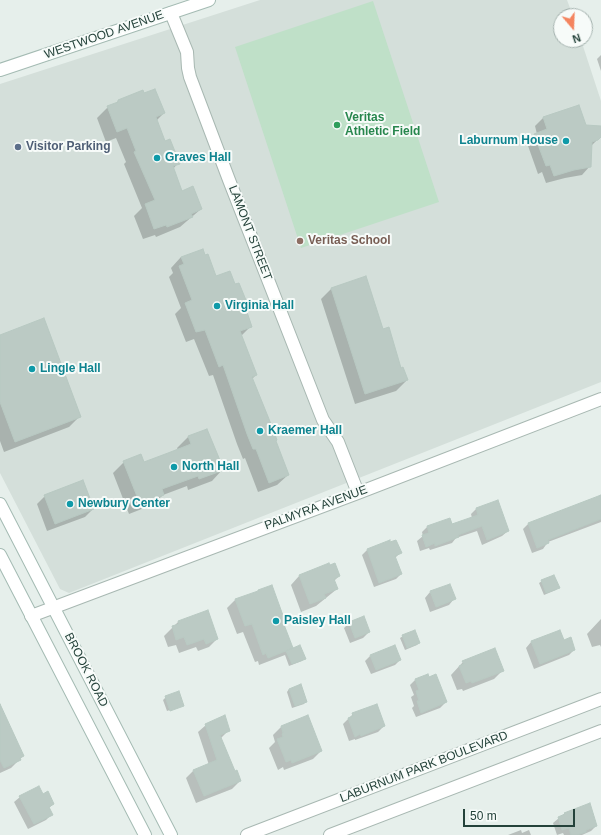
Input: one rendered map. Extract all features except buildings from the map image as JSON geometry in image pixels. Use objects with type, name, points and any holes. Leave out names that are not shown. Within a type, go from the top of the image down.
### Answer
[{"type":"street","name":"WESTWOOD AVENUE","points":[[0,70],[209,0]]},
{"type":"street","name":"LAMONT STREET","points":[[171,13],[187,52],[190,77],[229,180],[323,420],[340,446],[358,493]]},
{"type":"street","name":"PALMYRA AVENUE","points":[[31,616],[358,493],[601,399]]},
{"type":"street","name":"BROOK ROAD","points":[[0,504],[171,835]]},
{"type":"street","name":"BROOK ROAD","points":[[0,555],[145,835]]},
{"type":"street","name":"LABURNUM PARK BOULEVARD","points":[[247,835],[601,699]]},
{"type":"street","points":[[330,835],[601,731]]},
{"type":"shaded area","name":"Veritas School","points":[[260,0],[567,0],[570,8],[553,8],[553,48],[584,48],[601,101],[601,382],[69,593],[60,589],[0,473],[0,84]]},
{"type":"green space","name":"Veritas Athletic Field","points":[[373,1],[439,202],[301,248],[235,47]]},
{"type":"place","name":"Veritas Athletic Field","points":[[337,125]]},
{"type":"place","name":"Laburnum House","points":[[566,141]]},
{"type":"place","name":"Visitor Parking","points":[[18,147]]},
{"type":"place","name":"Graves Hall","points":[[157,158]]},
{"type":"place","name":"Veritas School","points":[[300,241]]},
{"type":"place","name":"Virginia Hall","points":[[217,306]]},
{"type":"place","name":"Lingle Hall","points":[[32,369]]},
{"type":"place","name":"Kraemer Hall","points":[[260,431]]},
{"type":"place","name":"North Hall","points":[[174,467]]},
{"type":"place","name":"Newbury Center","points":[[70,504]]},
{"type":"place","name":"Paisley Hall","points":[[276,621]]}]
